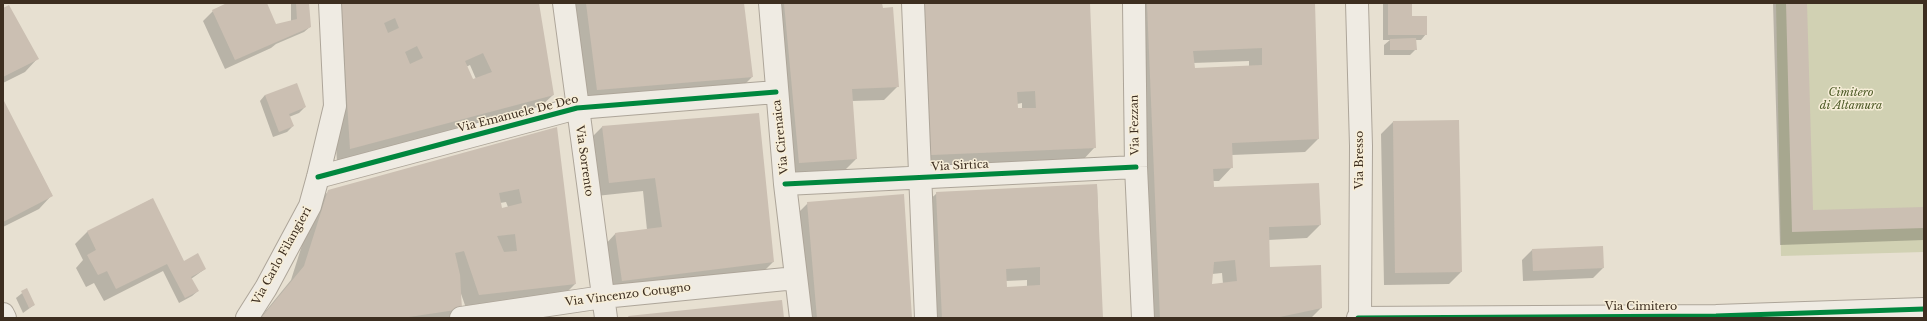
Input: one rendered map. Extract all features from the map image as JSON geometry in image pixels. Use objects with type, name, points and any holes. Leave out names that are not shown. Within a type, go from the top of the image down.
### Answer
[{"type":"street","name":"Via Carlo Filangieri","points":[[247,318],[266,288],[310,206],[318,177],[335,106],[330,3]]},
{"type":"street","name":"Via Sorrento","points":[[564,3],[605,307]]},
{"type":"street","name":"Via Cirenaica","points":[[770,3],[776,92],[801,318]]},
{"type":"street","points":[[913,3],[926,318]]},
{"type":"street","name":"Via Fezzan","points":[[1134,3],[1136,167],[1143,318]]},
{"type":"street","name":"Via Bresso","points":[[1356,3],[1361,146],[1359,318]]},
{"type":"street","name":"Via Emanuele De Deo","points":[[318,177],[577,108],[776,92]]},
{"type":"street","name":"Via Sirtica","points":[[786,184],[1136,167]]},
{"type":"street","name":"Via Vincenzo Cotugno","points":[[461,318],[605,307],[796,278]]},
{"type":"street","name":"Via Cimitero","points":[[1359,318],[1716,316],[1924,309]]},
{"type":"street","points":[[3,314],[5,318]]},
{"type":"green space","name":"Cimitero di Altamura","points":[[1776,3],[1924,3],[1924,252],[1781,256]]},
{"type":"building","points":[[227,3],[267,3],[276,24],[297,19],[296,3],[309,3],[311,27],[235,60],[212,10]]},
{"type":"building","points":[[341,3],[539,3],[554,95],[350,149]],"holes":[[[395,18],[399,28],[388,33],[384,23]],[[417,46],[423,58],[410,64],[405,52]],[[483,53],[492,72],[473,79],[465,61]]]},
{"type":"building","points":[[586,3],[744,3],[753,77],[597,90]]},
{"type":"building","points":[[784,3],[882,3],[883,8],[893,7],[899,87],[852,89],[857,159],[799,163]]},
{"type":"building","points":[[921,3],[1090,3],[1096,148],[931,155]],"holes":[[[1035,91],[1036,108],[1018,108],[1017,92]]]},
{"type":"building","points":[[1147,3],[1315,3],[1319,139],[1232,143],[1233,168],[1213,169],[1214,187],[1319,183],[1321,225],[1269,227],[1270,267],[1321,265],[1322,308],[1275,318],[1160,318]],"holes":[[[1262,48],[1262,65],[1195,68],[1193,51]],[[1235,260],[1237,281],[1212,284],[1214,262]]]},
{"type":"building","points":[[1388,3],[1412,3],[1412,16],[1427,16],[1427,35],[1388,35]]},
{"type":"building","points":[[1786,3],[1807,3],[1813,210],[1924,207],[1924,228],[1792,232]]},
{"type":"building","points":[[9,5],[39,59],[3,77],[3,8]]},
{"type":"building","points":[[1416,38],[1417,50],[1390,50],[1390,39]]},
{"type":"building","points":[[297,83],[306,107],[289,114],[294,126],[279,132],[265,95]]},
{"type":"building","points":[[3,99],[53,196],[3,222]]},
{"type":"building","points":[[759,113],[774,262],[622,281],[615,233],[662,227],[655,178],[609,183],[602,126]]},
{"type":"building","points":[[1459,120],[1462,272],[1395,273],[1393,121]]},
{"type":"building","points":[[557,127],[576,284],[479,295],[464,251],[455,253],[460,275],[462,309],[402,318],[261,318],[304,266],[328,190]],"holes":[[[519,189],[522,203],[502,208],[499,193]],[[515,234],[517,251],[504,252],[497,236]]]},
{"type":"building","points":[[1097,184],[1103,318],[942,318],[936,192]],"holes":[[[1040,267],[1040,285],[1007,287],[1006,269]]]},
{"type":"building","points":[[904,194],[912,318],[817,318],[807,202]]},
{"type":"building","points":[[153,198],[184,261],[198,253],[206,269],[191,277],[199,291],[185,298],[167,264],[116,289],[107,271],[98,275],[87,255],[96,250],[87,231]]},
{"type":"building","points":[[1603,246],[1604,268],[1533,271],[1532,249]]},
{"type":"building","points":[[27,288],[35,305],[29,308],[21,291]]},
{"type":"building","points":[[782,300],[784,318],[629,318],[628,316]]},
{"type":"cycle path","points":[[318,177],[577,108],[776,92]]},
{"type":"cycle path","points":[[785,184],[1136,167]]},
{"type":"cycle path","points":[[1358,318],[1716,316],[1924,309]]}]
